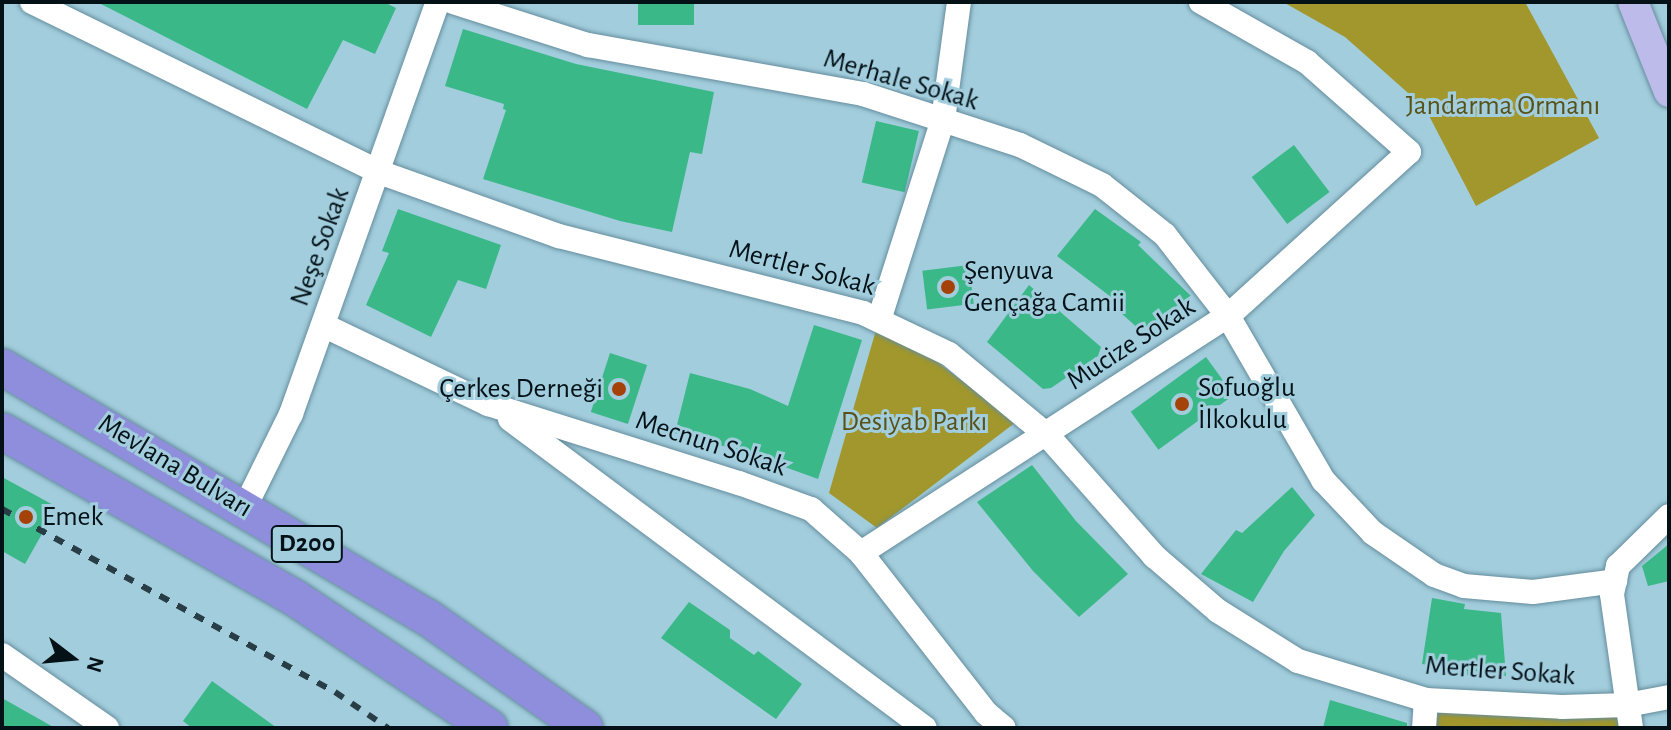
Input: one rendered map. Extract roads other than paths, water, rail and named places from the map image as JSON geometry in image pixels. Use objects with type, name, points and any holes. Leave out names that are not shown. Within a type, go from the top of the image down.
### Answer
[{"type":"highway","name":"Mevlana Bulvarı","points":[[8,369],[427,617],[585,728]]},
{"type":"highway","name":"Mevlana Bulvarı","points":[[2,431],[295,598],[490,728]]},
{"type":"main road","points":[[1633,2],[1669,92]]},
{"type":"street","name":"Mertler Sokak","points":[[32,2],[379,172],[559,236],[863,313],[949,354],[1047,435],[1154,556],[1218,611],[1298,661],[1426,700],[1562,707],[1629,717],[1669,697]]},
{"type":"street","name":"Neşe Sokak","points":[[245,507],[291,414],[438,2]]},
{"type":"street","name":"Merhale Sokak","points":[[453,2],[588,45],[863,94],[1020,145],[1102,185],[1165,235],[1228,316],[1323,480],[1373,533],[1434,575],[1464,586],[1533,592],[1615,581]]},
{"type":"street","points":[[879,320],[943,120],[959,2]]},
{"type":"street","name":"Mucize Sokak","points":[[861,553],[1228,316],[1409,152],[1307,62],[1201,2]]},
{"type":"street","name":"Mecnun Sokak","points":[[323,325],[493,406],[739,483],[811,509],[861,553],[986,713],[1004,728]]},
{"type":"street","points":[[493,406],[925,728]]},
{"type":"street","points":[[1629,717],[1612,594],[1618,566],[1669,516]]},
{"type":"street","points":[[2,655],[107,728]]},
{"type":"street","points":[[1424,728],[1426,700]]},
{"type":"railway","points":[[2,509],[335,692],[388,728]]},
{"type":"place","name":"Şenyuva Gençağa Camii","points":[[948,287]]},
{"type":"place","name":"Çerkes Derneği","points":[[619,389]]},
{"type":"place","name":"Sofuoğlu İlkokulu","points":[[1182,404]]},
{"type":"place","name":"Emek","points":[[26,517]]},
{"type":"park label","name":"Jandarma Ormanı","points":[[1503,106]]},
{"type":"park label","name":"Desiyab Parkı","points":[[914,422]]}]
